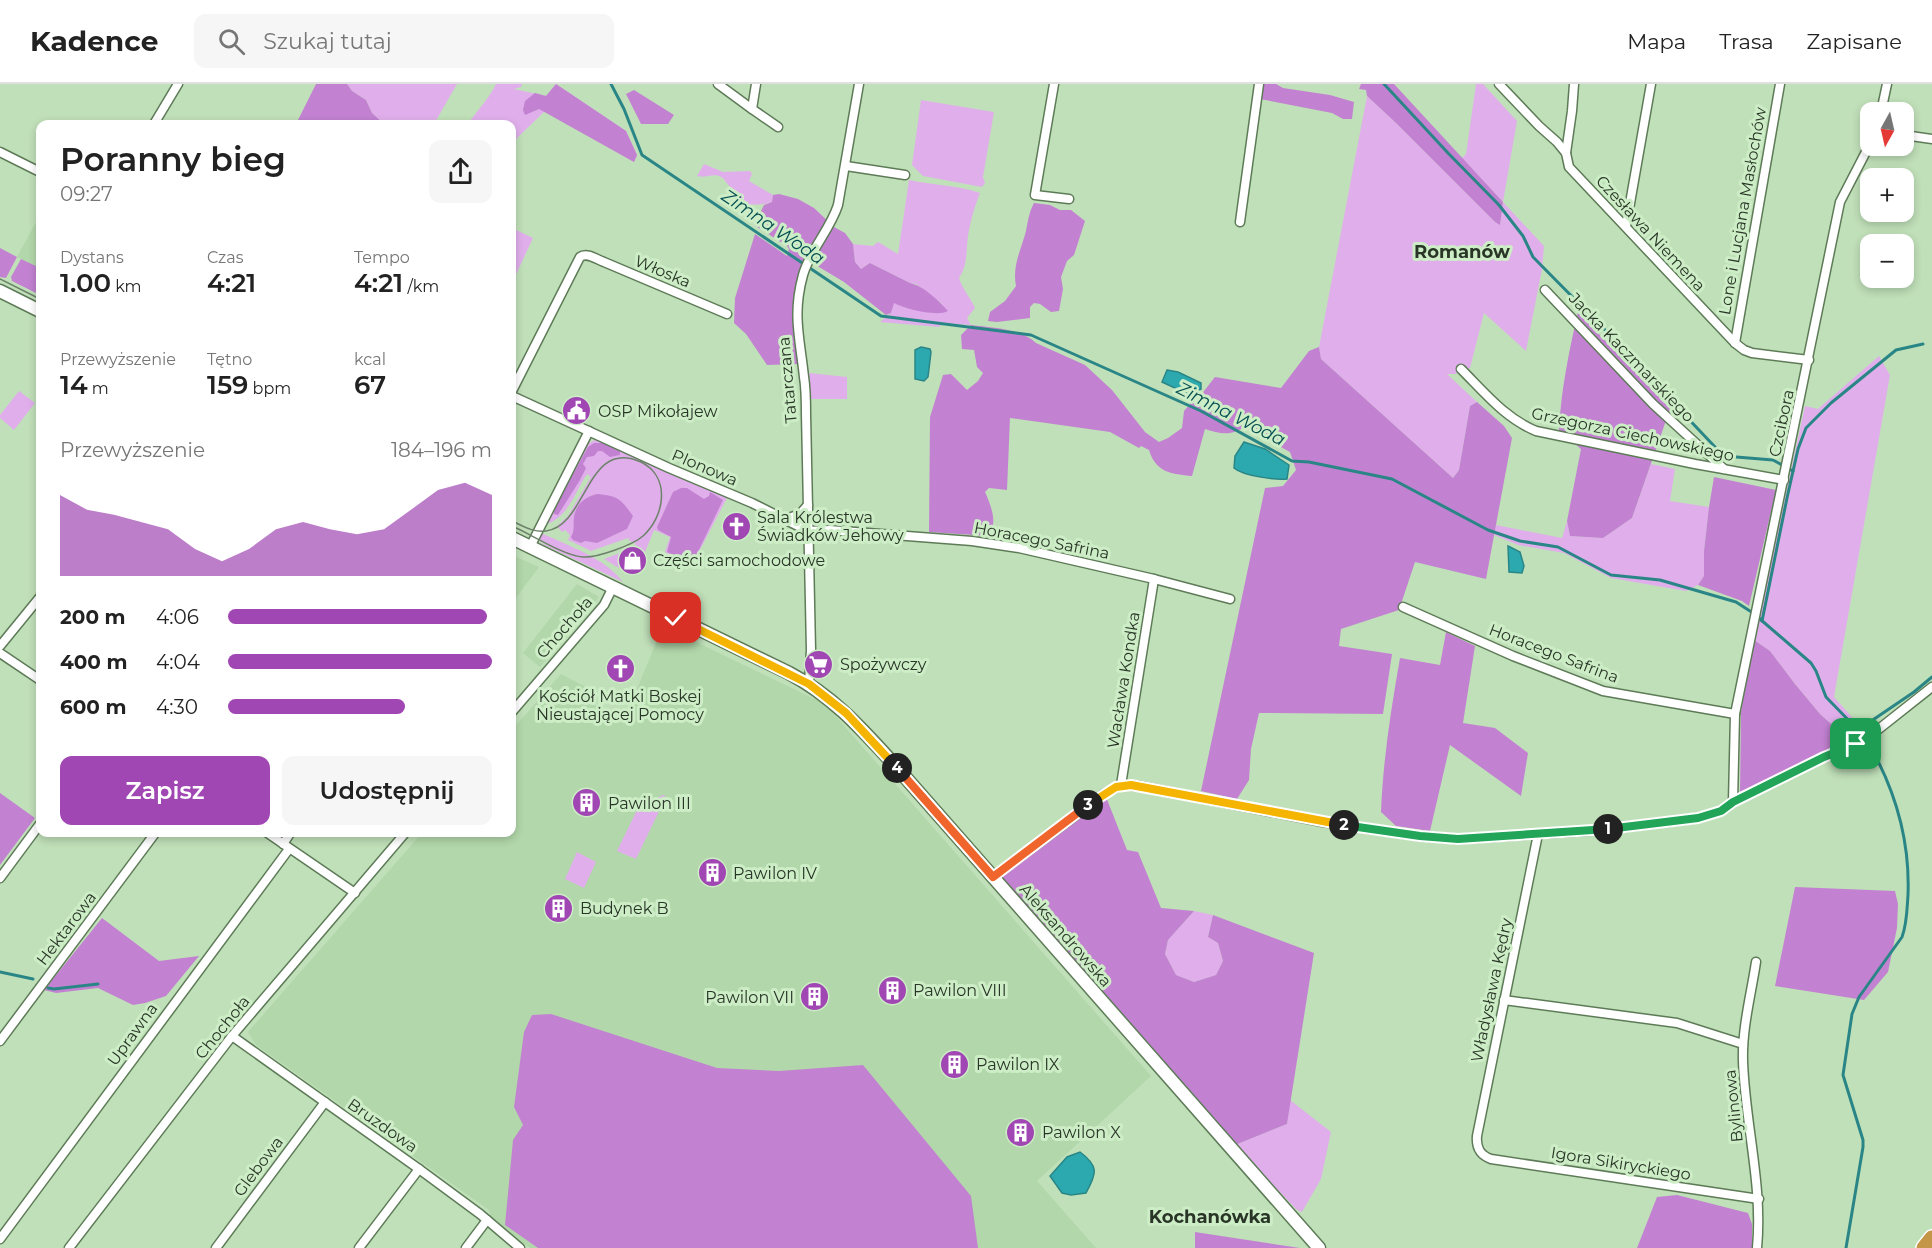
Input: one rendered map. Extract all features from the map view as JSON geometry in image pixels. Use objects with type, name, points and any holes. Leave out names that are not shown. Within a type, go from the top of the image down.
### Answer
[{"type":"highway","points":[[1924,1248],[1932,1238]]},
{"type":"main road","points":[[0,291],[36,309]]},
{"type":"main road","name":"Aleksandrowska","points":[[516,540],[809,684],[835,703],[857,723],[1320,1248]]},
{"type":"street","points":[[156,120],[178,84]]},
{"type":"street","points":[[718,84],[778,127]]},
{"type":"street","points":[[752,109],[756,84]]},
{"type":"street","name":"Tatarczana","points":[[809,684],[811,650],[805,389],[796,318],[803,273],[835,215],[846,166],[859,84]]},
{"type":"street","points":[[1054,84],[1035,195],[1068,199]]},
{"type":"street","points":[[1240,222],[1260,84]]},
{"type":"street","name":"Czesława Niemena","points":[[1499,84],[1557,142],[1566,153],[1569,167],[1735,343],[1752,353],[1809,360]]},
{"type":"street","points":[[1566,153],[1574,84]]},
{"type":"street","points":[[1626,226],[1652,84]]},
{"type":"street","name":"Lone i Lucjana Masłochów","points":[[1735,343],[1780,84]]},
{"type":"street","points":[[1883,102],[1887,84]]},
{"type":"street","points":[[1914,136],[1932,139]]},
{"type":"street","points":[[0,152],[36,170]]},
{"type":"street","name":"Czcibora","points":[[1733,802],[1735,714],[1840,202],[1864,156]]},
{"type":"street","points":[[846,166],[904,175]]},
{"type":"street","name":"Włoska","points":[[516,383],[580,257],[586,255],[727,314]]},
{"type":"street","name":"Jacka Kaczmarskiego","points":[[1545,290],[1653,404],[1725,469]]},
{"type":"street","name":"Grzegorza Ciechowskiego","points":[[1461,369],[1504,413],[1536,432],[1784,480]]},
{"type":"street","name":"Plonowa","points":[[516,398],[808,531]]},
{"type":"street","points":[[530,547],[589,431]]},
{"type":"street","points":[[786,519],[800,514],[808,504]]},
{"type":"street","name":"Horacego Safrina","points":[[808,531],[840,531],[996,544],[1154,579],[1230,600]]},
{"type":"street","name":"Wacława Kondka","points":[[1120,785],[1154,579]]},
{"type":"street","name":"Chochoła","points":[[516,707],[604,605],[613,587]]},
{"type":"street","points":[[0,645],[36,602]]},
{"type":"street","name":"Horacego Safrina","points":[[1403,607],[1513,656],[1603,691],[1735,714]]},
{"type":"street","points":[[0,653],[36,677]]},
{"type":"street","points":[[993,877],[1095,800],[1120,785],[1140,786],[1323,822],[1420,836],[1469,839],[1602,830],[1698,818],[1721,811],[1733,802],[1824,757],[1856,744],[1875,732],[1932,687]]},
{"type":"street","points":[[0,878],[36,829]]},
{"type":"street","name":"Władysława Kędry","points":[[1480,1152],[1477,1136],[1538,834]]},
{"type":"street","name":"Hektarowa","points":[[0,1041],[152,837]]},
{"type":"street","points":[[273,837],[355,893]]},
{"type":"street","name":"Uprawna","points":[[0,1239],[286,847],[289,837]]},
{"type":"street","name":"Chochoła","points":[[69,1248],[232,1036],[402,837]]},
{"type":"street","name":"Bylinowa","points":[[1756,962],[1743,1044],[1759,1199],[1757,1248]]},
{"type":"street","points":[[1504,1000],[1677,1023],[1743,1044]]},
{"type":"street","name":"Bruzdowa","points":[[232,1036],[419,1169],[520,1248]]},
{"type":"street","name":"Glebowa","points":[[216,1248],[325,1102]]},
{"type":"street","name":"Igora Sikiryckiego","points":[[1480,1152],[1491,1159],[1759,1199]]},
{"type":"street","points":[[359,1248],[419,1169]]},
{"type":"street","points":[[466,1248],[487,1220]]},
{"type":"shaded area","points":[[316,84],[347,84],[352,91],[366,100],[372,113],[380,120],[298,120]]},
{"type":"shaded area","points":[[347,84],[457,84],[436,120],[380,120],[372,113],[366,100],[352,91]]},
{"type":"shaded area","points":[[496,84],[522,84],[521,87],[514,89],[546,96],[556,84],[626,131],[637,155],[634,162],[545,111],[516,140],[516,120],[471,120]]},
{"type":"shaded area","points":[[556,84],[626,131],[637,155],[634,162],[539,109],[525,115],[523,110],[525,101],[535,93],[546,96]]},
{"type":"shaded area","points":[[1263,84],[1276,84],[1283,88],[1330,95],[1354,102],[1352,119],[1343,119],[1332,113],[1260,99]]},
{"type":"shaded area","points":[[1361,84],[1394,84],[1503,202],[1500,225],[1367,96],[1366,90],[1359,89]]},
{"type":"shaded area","points":[[1476,84],[1483,84],[1517,121],[1503,202],[1462,158],[1466,154]]},
{"type":"shaded area","points":[[634,90],[674,115],[668,124],[641,124],[626,94]]},
{"type":"shaded area","points":[[1367,96],[1495,222],[1500,224],[1503,202],[1544,246],[1542,269],[1526,351],[1484,313],[1470,368],[1455,374],[1447,374],[1477,402],[1470,406],[1459,470],[1453,478],[1321,359],[1319,347]]},
{"type":"shaded area","points":[[921,100],[994,112],[983,177],[985,183],[982,187],[923,176],[912,165]]},
{"type":"shaded area","points":[[704,164],[723,172],[750,171],[752,174],[749,181],[773,195],[772,202],[740,206],[728,198],[731,188],[724,179],[714,175],[697,176]]},
{"type":"shaded area","points":[[909,180],[980,193],[970,225],[965,263],[959,278],[975,308],[967,318],[971,325],[944,323],[939,327],[880,322],[891,313],[894,302],[942,304],[916,284],[870,263],[861,269],[855,262],[853,244],[873,246],[878,242],[898,254]]},
{"type":"shaded area","points":[[779,194],[798,199],[814,208],[834,227],[845,233],[853,244],[855,262],[861,269],[870,263],[921,287],[948,311],[929,313],[894,303],[891,313],[886,315],[844,282],[804,258],[795,297],[799,364],[767,365],[746,334],[734,323],[735,298],[755,234],[787,256],[789,249],[787,246],[754,225],[764,205],[772,202],[773,195]]},
{"type":"shaded area","points":[[1034,203],[1050,205],[1060,210],[1071,210],[1085,221],[1074,255],[1067,261],[1061,277],[1063,289],[1059,311],[1051,312],[1040,304],[1034,303],[1030,307],[1030,318],[988,321],[990,312],[1005,301],[1016,286],[1016,265]]},
{"type":"shaded area","points":[[36,222],[36,266],[17,257]]},
{"type":"shaded area","points":[[516,230],[533,238],[516,274]]},
{"type":"shaded area","points":[[0,248],[17,257],[6,278],[0,277]]},
{"type":"shaded area","points":[[21,259],[36,266],[36,293],[12,281],[11,277]]},
{"type":"shaded area","points":[[1578,312],[1670,409],[1632,518],[1603,538],[1570,536],[1567,521],[1581,449],[1559,430],[1566,371]]},
{"type":"shaded area","points":[[971,325],[1022,334],[1036,343],[1085,365],[1112,390],[1145,432],[1159,442],[1182,428],[1184,411],[1197,400],[1215,377],[1281,388],[1309,351],[1319,347],[1321,359],[1453,478],[1459,470],[1470,406],[1477,402],[1504,426],[1512,438],[1486,579],[1415,562],[1399,610],[1341,629],[1339,646],[1392,654],[1383,714],[1259,713],[1251,749],[1249,780],[1237,799],[1201,791],[1265,488],[1283,486],[1296,470],[1290,452],[1244,427],[1235,432],[1225,433],[1205,429],[1192,476],[1171,473],[1160,468],[1149,450],[1141,446],[1139,448],[1110,432],[1010,418],[1007,490],[989,488],[985,492],[993,520],[989,536],[929,532],[930,417],[943,375],[951,374],[967,390],[978,381],[983,373],[977,367],[974,350],[962,349],[961,335]]},
{"type":"shaded area","points":[[1879,356],[1890,375],[1834,697],[1859,725],[1848,739],[1820,714],[1770,651],[1754,640],[1805,406],[1818,409]]},
{"type":"shaded area","points":[[809,373],[847,377],[847,399],[810,399]]},
{"type":"shaded area","points":[[19,391],[35,403],[14,430],[0,418],[0,415]]},
{"type":"shaded area","points":[[595,440],[727,498],[692,565],[665,552],[670,537],[654,530],[643,557],[628,550],[636,547],[635,543],[628,538],[591,551],[568,540],[570,535],[565,530],[562,532],[557,526],[568,516],[591,477],[587,474],[570,504],[554,521],[546,524],[585,445]]},
{"type":"shaded area","points":[[594,443],[602,443],[620,451],[620,455],[610,457],[598,451],[594,456],[587,457],[583,464],[586,468],[580,480],[558,515],[554,514],[554,509],[588,447]]},
{"type":"shaded area","points":[[1651,464],[1675,469],[1670,501],[1709,507],[1704,551],[1704,576],[1698,585],[1686,591],[1611,578],[1564,553],[1518,545],[1494,535],[1496,525],[1562,538],[1567,521],[1570,536],[1603,538],[1632,518]]},
{"type":"shaded area","points":[[1714,477],[1776,490],[1749,606],[1742,601],[1698,585],[1704,576],[1704,551]]},
{"type":"shaded area","points":[[687,488],[704,499],[709,496],[710,492],[723,500],[695,558],[690,562],[667,552],[671,537],[658,530],[657,527],[673,492]]},
{"type":"shaded area","points":[[597,494],[614,497],[625,505],[633,516],[627,529],[597,543],[585,541],[581,543],[573,540],[571,537],[577,508],[585,499]]},
{"type":"shaded area","points":[[541,533],[597,559],[623,582],[538,542],[551,546],[538,540]]},
{"type":"shaded area","name":"Części samochodowe","points":[[628,550],[643,557],[634,576],[619,568]]},
{"type":"shaded area","points":[[628,550],[619,568],[604,559]]},
{"type":"shaded area","points":[[516,557],[539,567],[516,598]]},
{"type":"shaded area","points":[[577,584],[599,597],[540,667],[523,653]]},
{"type":"shaded area","points":[[663,626],[825,704],[1151,1076],[1037,1181],[1096,1248],[530,1248],[491,1220],[489,1210],[256,1045],[248,1032],[419,837],[516,837],[516,725],[561,674],[593,691],[588,702],[625,718]]},
{"type":"shaded area","points":[[1446,632],[1475,646],[1463,723],[1495,728],[1528,753],[1521,796],[1450,745],[1430,831],[1396,826],[1381,812],[1388,735],[1400,658],[1440,665]]},
{"type":"shaded area","points":[[1754,640],[1770,651],[1820,714],[1848,739],[1740,793],[1741,712]]},
{"type":"shaded area","points":[[0,793],[35,818],[0,865]]},
{"type":"shaded area","points":[[663,795],[666,797],[636,859],[617,851],[638,808]]},
{"type":"shaded area","points":[[1106,797],[1127,850],[1138,852],[1161,908],[1194,911],[1168,940],[1165,954],[1176,975],[1194,982],[1216,975],[1223,961],[1218,943],[1208,937],[1213,915],[1314,953],[1287,1124],[1235,1145],[999,877]]},
{"type":"shaded area","points":[[577,852],[596,862],[584,888],[565,879]]},
{"type":"shaded area","points":[[1795,887],[1895,891],[1898,904],[1897,928],[1888,972],[1864,1000],[1775,986]]},
{"type":"shaded area","points":[[1194,911],[1213,915],[1208,937],[1218,943],[1223,961],[1216,975],[1194,982],[1176,975],[1165,954],[1168,940]]},
{"type":"shaded area","points":[[102,918],[159,961],[199,956],[166,996],[145,1003],[133,1005],[98,988],[56,993],[44,990]]},
{"type":"shaded area","points":[[551,1014],[717,1068],[779,1071],[863,1065],[971,1196],[978,1248],[538,1248],[505,1225],[513,1140],[523,1125],[514,1107],[524,1032],[532,1015]]},
{"type":"shaded area","points":[[1290,1100],[1331,1132],[1321,1179],[1302,1212],[1297,1210],[1235,1145],[1287,1124]]},
{"type":"shaded area","points":[[1677,1195],[1748,1213],[1752,1224],[1752,1248],[1637,1248],[1657,1197]]},
{"type":"shaded area","points":[[1195,1232],[1300,1248],[1195,1248]]},
{"type":"water","points":[[921,347],[930,349],[931,352],[928,377],[924,381],[915,379],[915,350]]},
{"type":"water","points":[[1167,370],[1178,372],[1201,383],[1201,389],[1190,395],[1162,382]]},
{"type":"water","points":[[1244,442],[1265,449],[1289,465],[1287,479],[1252,475],[1234,468],[1235,456]]},
{"type":"water","points":[[1508,546],[1520,552],[1524,566],[1522,573],[1509,572]]},
{"type":"water","points":[[1080,1152],[1093,1166],[1092,1180],[1086,1193],[1071,1195],[1062,1193],[1050,1176],[1067,1157]]},
{"type":"waterway","name":"Zimna Woda","points":[[611,84],[624,109],[642,155],[881,316],[1031,335],[1201,411],[1292,461],[1309,462],[1392,479],[1488,530],[1520,541],[1558,547],[1611,575],[1660,580],[1736,602],[1753,613],[1811,663],[1826,697],[1860,732]]},
{"type":"waterway","points":[[1384,84],[1499,205],[1523,236],[1533,257],[1611,336],[1625,346],[1645,373],[1724,456],[1773,460],[1793,471]]},
{"type":"waterway","points":[[1762,621],[1798,449],[1806,428],[1831,403],[1896,350],[1923,344]]},
{"type":"waterway","points":[[1858,730],[1932,677]]},
{"type":"waterway","name":"Zimna Woda","points":[[1846,1248],[1863,1147],[1863,1140],[1843,1075],[1852,1014],[1859,997],[1902,937],[1906,922],[1908,895],[1907,856],[1900,818],[1887,781],[1870,746]]},
{"type":"waterway","points":[[0,972],[33,979]]},
{"type":"waterway","points":[[48,988],[98,984]]},
{"type":"tram line","points":[[0,279],[36,297]]},
{"type":"tram line","points":[[516,523],[537,531],[546,531],[560,526],[571,515],[598,472],[609,462],[623,458],[641,462],[651,469],[661,487],[660,508],[650,528],[638,540],[606,553],[589,557],[575,556],[516,528]]},
{"type":"place","name":"OSP Mikołajew","points":[[577,411]]},
{"type":"place","name":"Sala Królestwa Świadków Jehowy","points":[[736,526]]},
{"type":"place","name":"Części samochodowe","points":[[632,560]]},
{"type":"place","name":"Spożywczy","points":[[819,664]]},
{"type":"place","name":"Kościół Matki Boskej Nieustającej Pomocy","points":[[620,668]]},
{"type":"place","name":"Pawilon III","points":[[587,803]]},
{"type":"place","name":"Pawilon IV","points":[[712,873]]},
{"type":"place","name":"Budynek B","points":[[559,908]]},
{"type":"place","name":"Pawilon VIII","points":[[892,990]]},
{"type":"place","name":"Pawilon VII","points":[[815,997]]},
{"type":"place","name":"Pawilon IX","points":[[955,1064]]},
{"type":"place","name":"Pawilon X","points":[[1021,1132]]},
{"type":"district","name":"Romanów","points":[[1462,252]]},
{"type":"district","name":"Kochanówka","points":[[1210,1217]]},
{"type":"route","points":[[676,618],[789,673],[835,703],[866,733],[993,877],[1095,800],[1120,785],[1140,786],[1323,822],[1444,839],[1485,838],[1602,830],[1698,818],[1721,811],[1733,802],[1824,757],[1856,744]]}]
